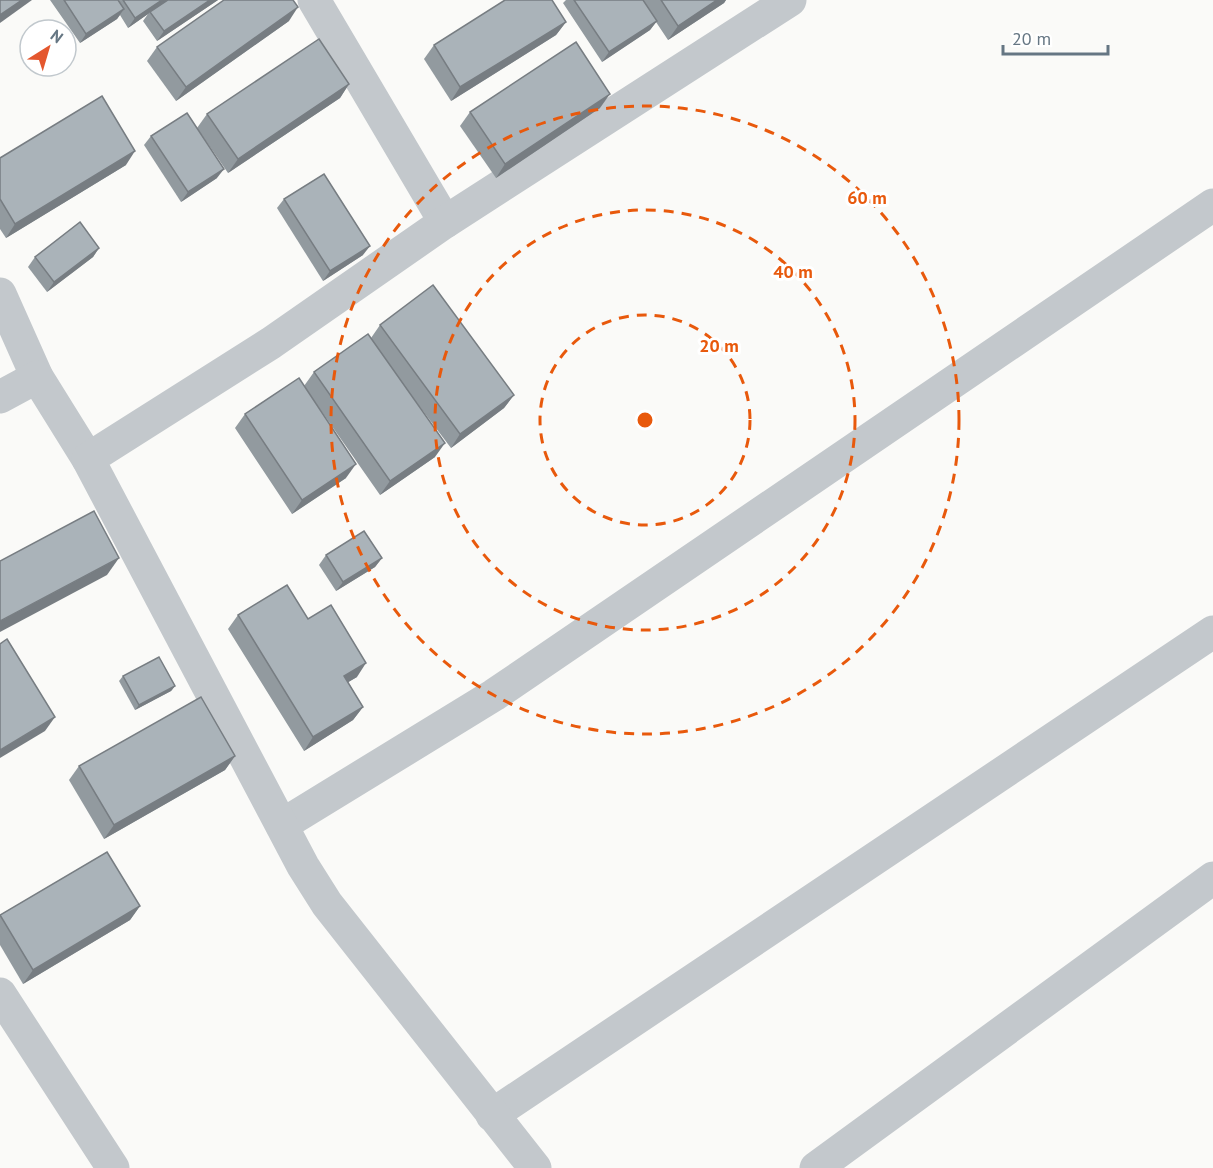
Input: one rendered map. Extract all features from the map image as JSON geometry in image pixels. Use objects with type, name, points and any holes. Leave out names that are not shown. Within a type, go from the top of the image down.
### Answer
[{"type":"street","points":[[314,0],[445,222]]},
{"type":"street","points":[[87,459],[271,343],[445,222],[790,0]]},
{"type":"street","points":[[282,825],[494,695],[1213,205]]},
{"type":"street","points":[[0,294],[37,377],[87,459],[303,866],[327,904],[535,1168]]},
{"type":"street","points":[[0,397],[37,377]]},
{"type":"street","points":[[492,1115],[1213,632]]},
{"type":"street","points":[[816,1168],[1213,878]]},
{"type":"street","points":[[0,994],[113,1168]]},
{"type":"building","points":[[0,0],[22,0],[0,15]]},
{"type":"building","points":[[64,0],[118,0],[124,9],[86,34],[78,18],[76,18]]},
{"type":"building","points":[[123,0],[162,0],[135,18]]},
{"type":"building","points":[[168,0],[210,0],[164,31],[150,12]]},
{"type":"building","points":[[224,0],[293,0],[298,7],[186,87],[157,47]]},
{"type":"building","points":[[505,0],[552,0],[566,22],[460,87],[434,45]]},
{"type":"building","points":[[574,0],[643,0],[657,21],[609,52]]},
{"type":"building","points":[[661,0],[717,0],[678,26]]},
{"type":"building","points":[[319,39],[349,84],[238,159],[207,114]]},
{"type":"building","points":[[576,42],[610,94],[505,164],[470,112]]},
{"type":"building","points":[[102,96],[135,151],[15,224],[0,199],[0,158]]},
{"type":"building","points":[[187,113],[224,169],[188,192],[151,136]]},
{"type":"building","points":[[324,174],[370,246],[330,271],[284,199]]},
{"type":"building","points":[[80,222],[99,248],[54,282],[35,257]]},
{"type":"building","points":[[433,285],[514,395],[460,434],[380,325]]},
{"type":"building","points":[[368,334],[445,443],[390,481],[314,372]]},
{"type":"building","points":[[299,378],[356,464],[302,500],[245,414]]},
{"type":"building","points":[[94,511],[119,558],[0,621],[0,561]]},
{"type":"building","points":[[364,531],[382,558],[343,582],[326,555]]},
{"type":"building","points":[[287,585],[308,619],[331,605],[366,663],[344,676],[363,707],[313,737],[238,615]]},
{"type":"building","points":[[7,639],[55,717],[0,750],[0,644]]},
{"type":"building","points":[[159,657],[175,686],[139,705],[123,676]]},
{"type":"building","points":[[201,697],[235,756],[114,825],[79,766]]},
{"type":"building","points":[[107,852],[140,906],[33,970],[0,915]]}]
